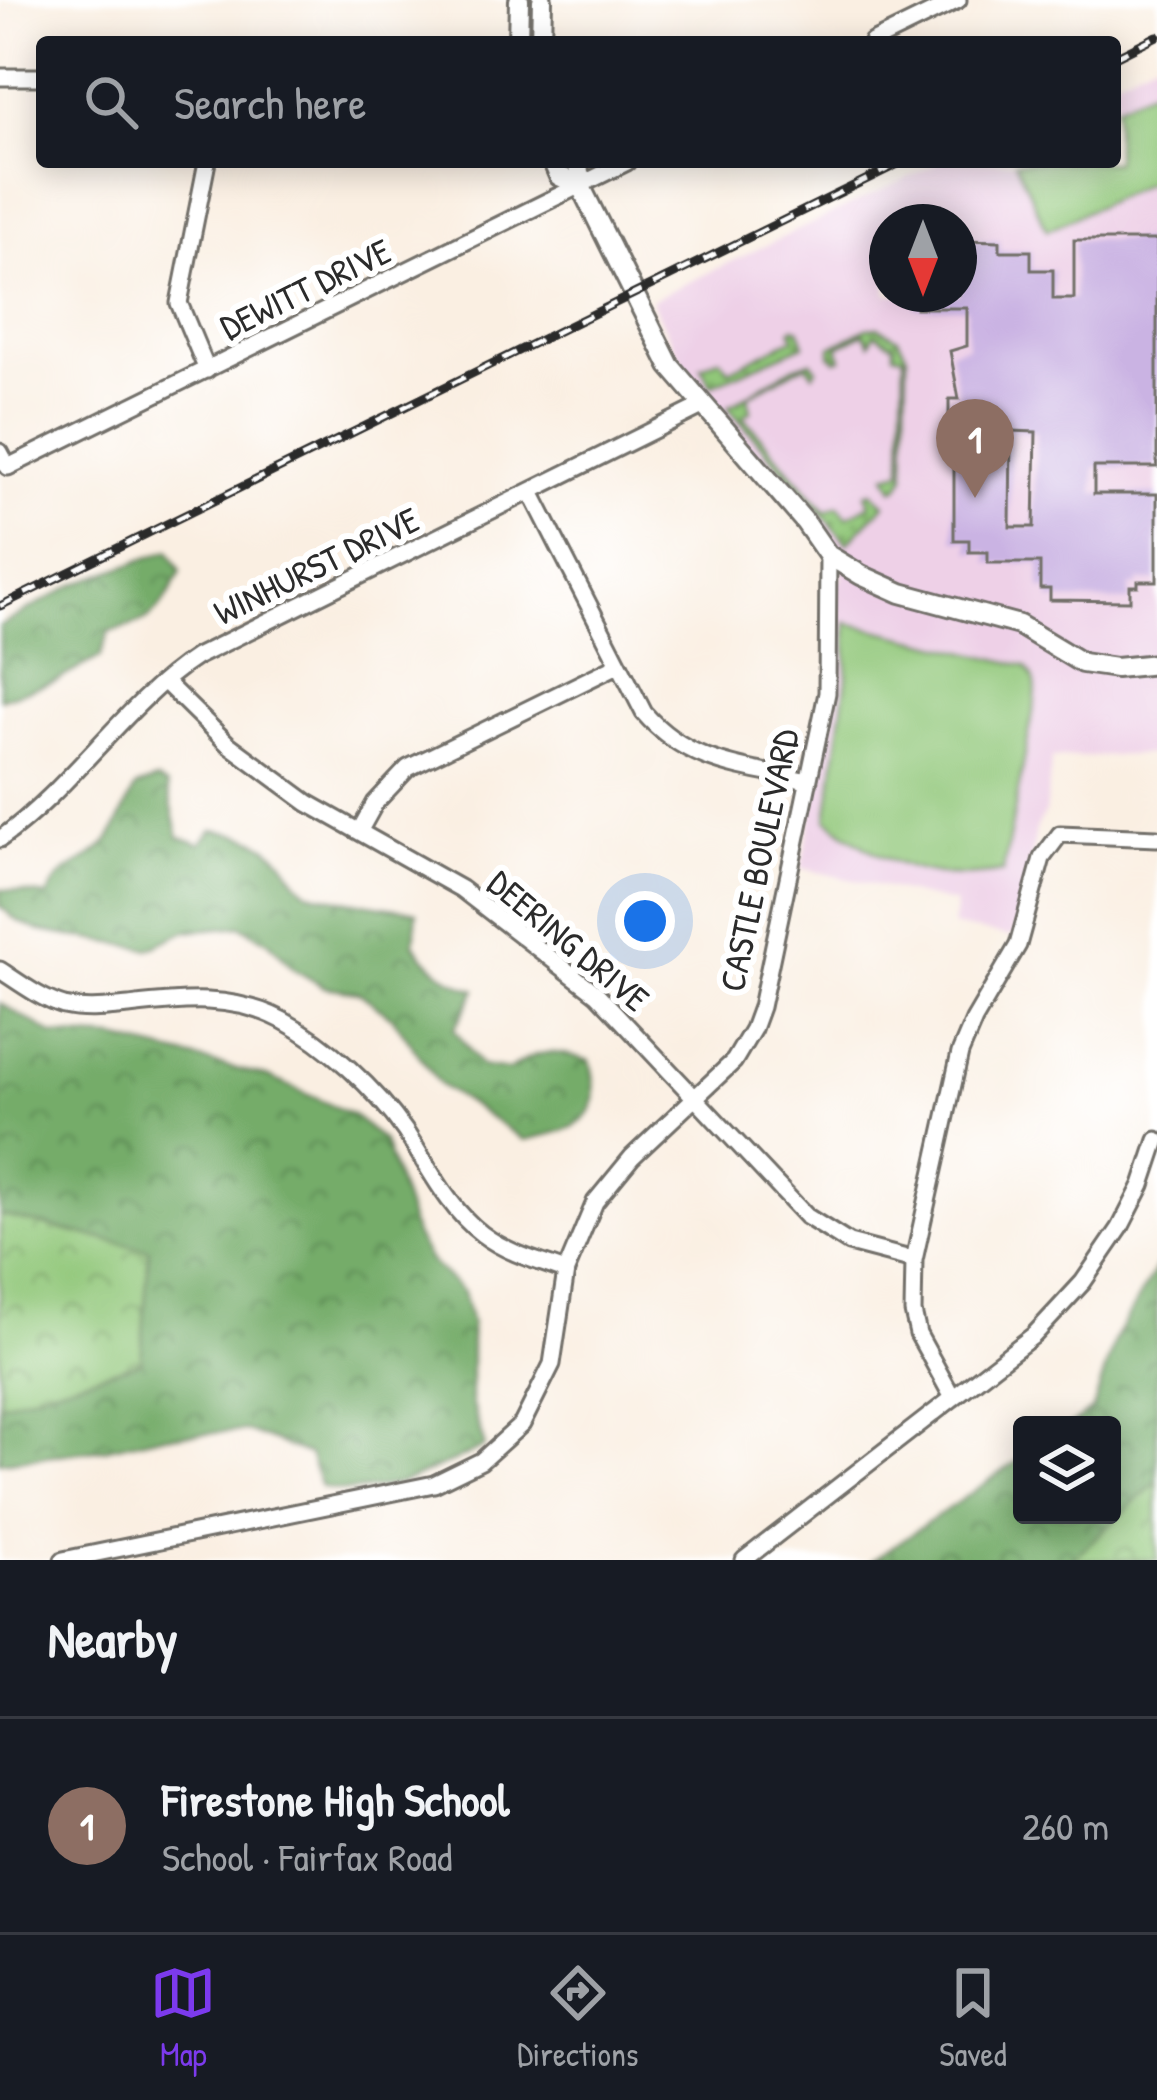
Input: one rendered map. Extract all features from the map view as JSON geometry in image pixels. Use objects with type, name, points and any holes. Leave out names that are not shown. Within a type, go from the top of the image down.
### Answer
[{"type":"street","points":[[518,36],[519,0]]},
{"type":"street","points":[[541,36],[542,0]]},
{"type":"street","points":[[884,36],[958,0]]},
{"type":"street","points":[[0,77],[36,77]]},
{"type":"street","points":[[206,168],[179,303],[207,370]]},
{"type":"street","points":[[557,168],[560,176],[580,185]]},
{"type":"street","points":[[579,168],[580,185],[670,366],[828,555],[901,593],[1018,625],[1093,667],[1157,664]]},
{"type":"street","name":"DEWITT DRIVE","points":[[4,460],[207,370],[615,168]]},
{"type":"street","name":"WINHURST DRIVE","points":[[0,838],[52,797],[165,682],[196,657],[702,406]]},
{"type":"street","points":[[531,492],[644,713],[681,747],[713,760],[808,781]]},
{"type":"street","name":"CASTLE BOULEVARD","points":[[63,1560],[395,1494],[462,1472],[522,1424],[552,1364],[566,1271],[581,1229],[612,1179],[734,1061],[761,1007],[829,671],[828,555]]},
{"type":"street","points":[[360,830],[375,803],[408,768],[618,665]]},
{"type":"street","name":"DEERING DRIVE","points":[[165,682],[228,745],[308,803],[501,916],[597,994],[806,1216],[849,1243],[914,1260]]},
{"type":"street","points":[[953,1398],[918,1334],[913,1312],[914,1260],[968,1031],[1018,945],[1042,858],[1060,833],[1157,838]]},
{"type":"street","points":[[0,970],[38,994],[71,1007],[211,1000],[257,1009],[283,1021],[330,1055],[381,1103],[469,1222],[502,1246],[566,1271]]},
{"type":"street","points":[[744,1560],[1034,1335],[1083,1282],[1120,1228],[1142,1185],[1157,1140]]},
{"type":"shaded area","points":[[1157,59],[1157,754],[1052,758],[1023,912],[1011,937],[952,926],[956,904],[801,868],[837,692],[834,584],[843,578],[837,547],[694,384],[651,300],[928,168],[1121,168],[1121,76]]},
{"type":"green space","points":[[1157,87],[1157,178],[1047,230],[1018,168],[1121,168],[1121,103]]},
{"type":"green space","points":[[794,327],[804,345],[711,385],[701,367],[720,358],[729,370],[794,338]]},
{"type":"green space","points":[[879,327],[898,338],[907,355],[905,476],[893,489],[886,475],[902,471],[904,356],[894,354],[894,345],[875,333],[870,343],[864,333],[838,347],[842,358],[830,355],[831,347],[867,328]]},
{"type":"green space","points":[[811,361],[817,369],[813,374],[806,364],[748,396],[751,411],[743,416],[826,512],[838,506],[847,517],[870,504],[866,494],[872,492],[885,504],[847,543],[728,407]]},
{"type":"green space","points":[[169,550],[181,571],[154,613],[109,631],[100,657],[58,680],[0,699],[0,626],[75,584]]},
{"type":"green space","points":[[847,623],[1026,666],[1035,683],[1035,702],[1003,872],[953,876],[908,867],[867,848],[827,819],[847,677]]},
{"type":"green space","points":[[157,780],[167,786],[179,837],[200,844],[212,830],[250,838],[274,852],[298,883],[313,893],[417,912],[414,944],[441,973],[476,990],[454,1029],[481,1066],[509,1070],[529,1057],[548,1053],[590,1061],[594,1099],[583,1120],[559,1132],[524,1140],[440,1085],[393,1018],[358,992],[324,987],[294,969],[269,942],[241,926],[186,931],[149,949],[40,931],[0,906],[0,889],[47,896],[60,877],[108,840],[136,787]]},
{"type":"green space","points":[[0,1003],[54,1035],[116,1039],[269,1077],[353,1115],[384,1142],[415,1235],[430,1261],[463,1292],[471,1324],[471,1402],[485,1447],[405,1481],[342,1491],[321,1487],[309,1455],[247,1431],[161,1436],[104,1449],[0,1462]]},
{"type":"green space","points":[[0,1215],[149,1250],[141,1362],[0,1404]]},
{"type":"green space","points":[[1157,1266],[1157,1560],[873,1560],[1013,1464],[1013,1524],[1121,1524],[1121,1416],[1083,1416],[1093,1409],[1115,1339]]},
{"type":"green space","points":[[1157,1482],[1157,1560],[1071,1560],[1111,1524],[1121,1524],[1121,1515]]},
{"type":"building","points":[[977,240],[1000,241],[1000,251],[1031,251],[1031,270],[1053,270],[1053,299],[1074,299],[1074,240],[1157,240],[1157,467],[1094,467],[1094,494],[1157,494],[1157,581],[1130,586],[1130,601],[1050,600],[1050,589],[1040,589],[1040,563],[988,563],[988,552],[969,552],[969,540],[954,540],[954,433],[949,433],[949,399],[959,399],[950,351],[967,346],[967,312],[977,312]],"holes":[[[1011,431],[1036,432],[1034,527],[1010,527]]]},
{"type":"railway","points":[[1121,54],[1157,36]]},
{"type":"railway","points":[[0,606],[890,168]]},
{"type":"place","name":"Firestone High School","points":[[975,498]]}]
